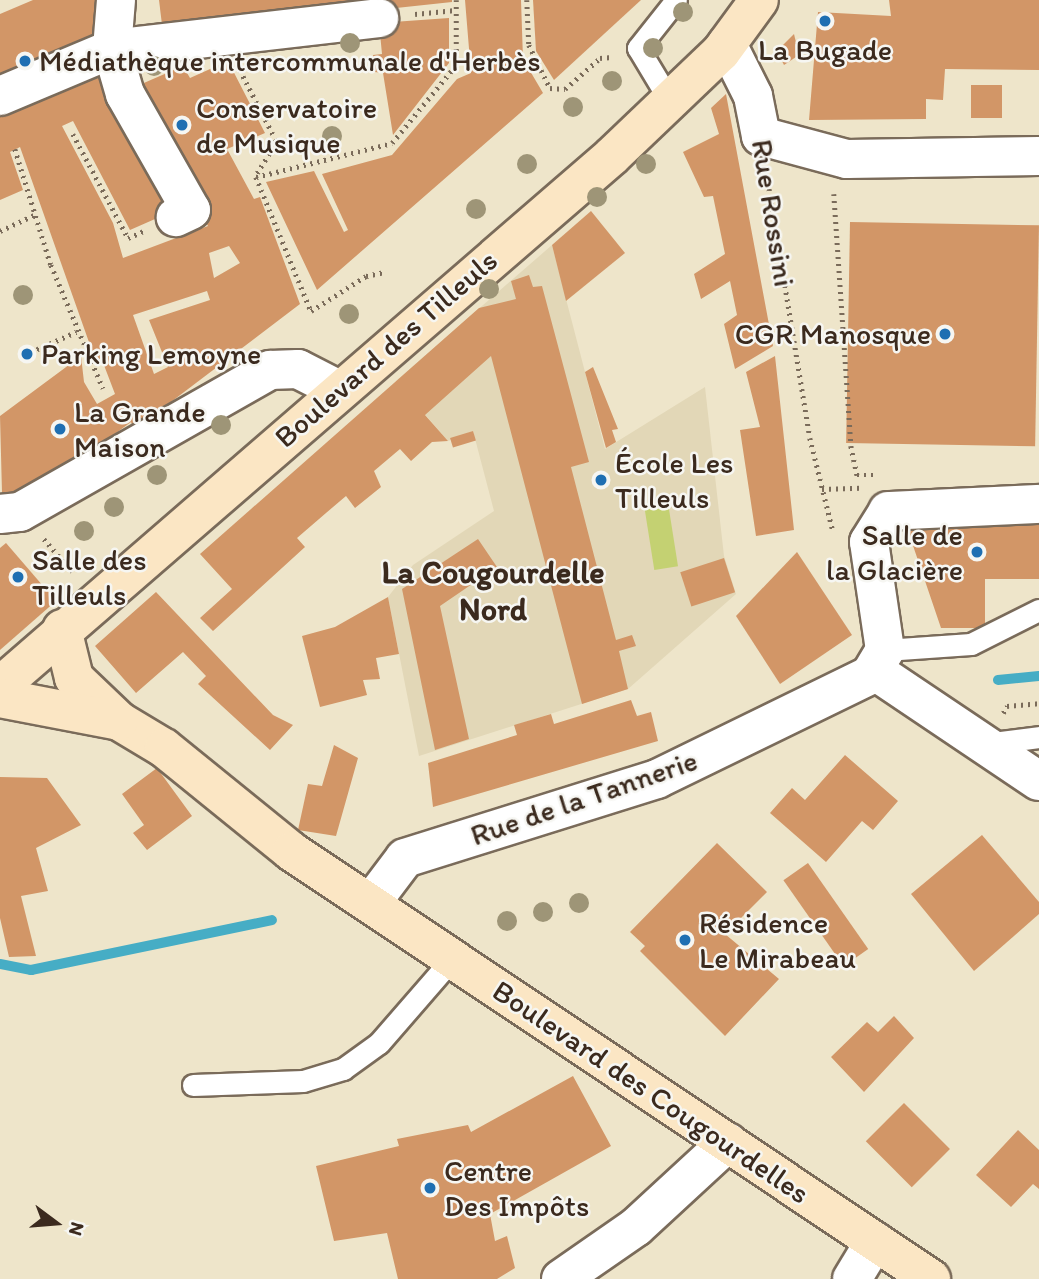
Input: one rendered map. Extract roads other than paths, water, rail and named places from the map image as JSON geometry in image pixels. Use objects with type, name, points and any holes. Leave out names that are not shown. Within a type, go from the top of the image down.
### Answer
[{"type":"street","points":[[116,0],[112,49],[125,94],[191,210],[176,217]]},
{"type":"street","name":"Boulevard des Tilleuls","points":[[0,686],[62,629],[670,101],[716,57],[759,0]]},
{"type":"street","points":[[0,96],[112,49],[379,18]]},
{"type":"street","name":"Rue Rossini","points":[[716,57],[753,96],[761,136],[832,157],[1039,156]]},
{"type":"street","points":[[0,514],[20,512],[270,370],[298,369],[339,390]]},
{"type":"street","points":[[1039,504],[916,506],[878,520],[870,554],[880,661],[993,730],[1039,781]]},
{"type":"street","points":[[62,629],[74,678],[118,722],[164,748],[290,851],[372,903]]},
{"type":"street","name":"Rue de la Tannerie","points":[[372,903],[405,858],[657,779],[880,661]]},
{"type":"street","points":[[0,698],[118,722]]},
{"type":"street","name":"Boulevard des Cougourdelles","points":[[372,903],[931,1279]]},
{"type":"street","points":[[561,1279],[636,1227],[727,1142]]},
{"type":"street","points":[[852,1279],[875,1241]]},
{"type":"lane","points":[[670,101],[638,54],[641,41],[676,0]]},
{"type":"lane","points":[[880,661],[979,642],[1039,610]]},
{"type":"lane","points":[[993,730],[1039,737]]},
{"type":"lane","points":[[193,1086],[303,1081],[343,1069],[379,1043],[452,959]]},
{"type":"waterway","points":[[998,680],[1039,676]]},
{"type":"waterway","points":[[0,964],[31,970],[272,920]]},
{"type":"place","name":"La Bugade","points":[[825,21]]},
{"type":"place","name":"Médiathèque intercommunale d'Herbès","points":[[25,61]]},
{"type":"place","name":"Conservatoire de Musique","points":[[182,125]]},
{"type":"place","name":"CGR Manosque","points":[[945,334]]},
{"type":"place","name":"Parking Lemoyne","points":[[27,354]]},
{"type":"place","name":"La Grande Maison","points":[[60,429]]},
{"type":"place","name":"École Les Tilleuls","points":[[601,480]]},
{"type":"place","name":"Salle de la Glacière","points":[[977,552]]},
{"type":"place","name":"Salle des Tilleuls","points":[[18,577]]},
{"type":"place","name":"Résidence Le Mirabeau","points":[[685,940]]},
{"type":"place","name":"Centre Des Impôts","points":[[430,1188]]},
{"type":"district","name":"La Cougourdelle Nord","points":[[493,592]]}]
